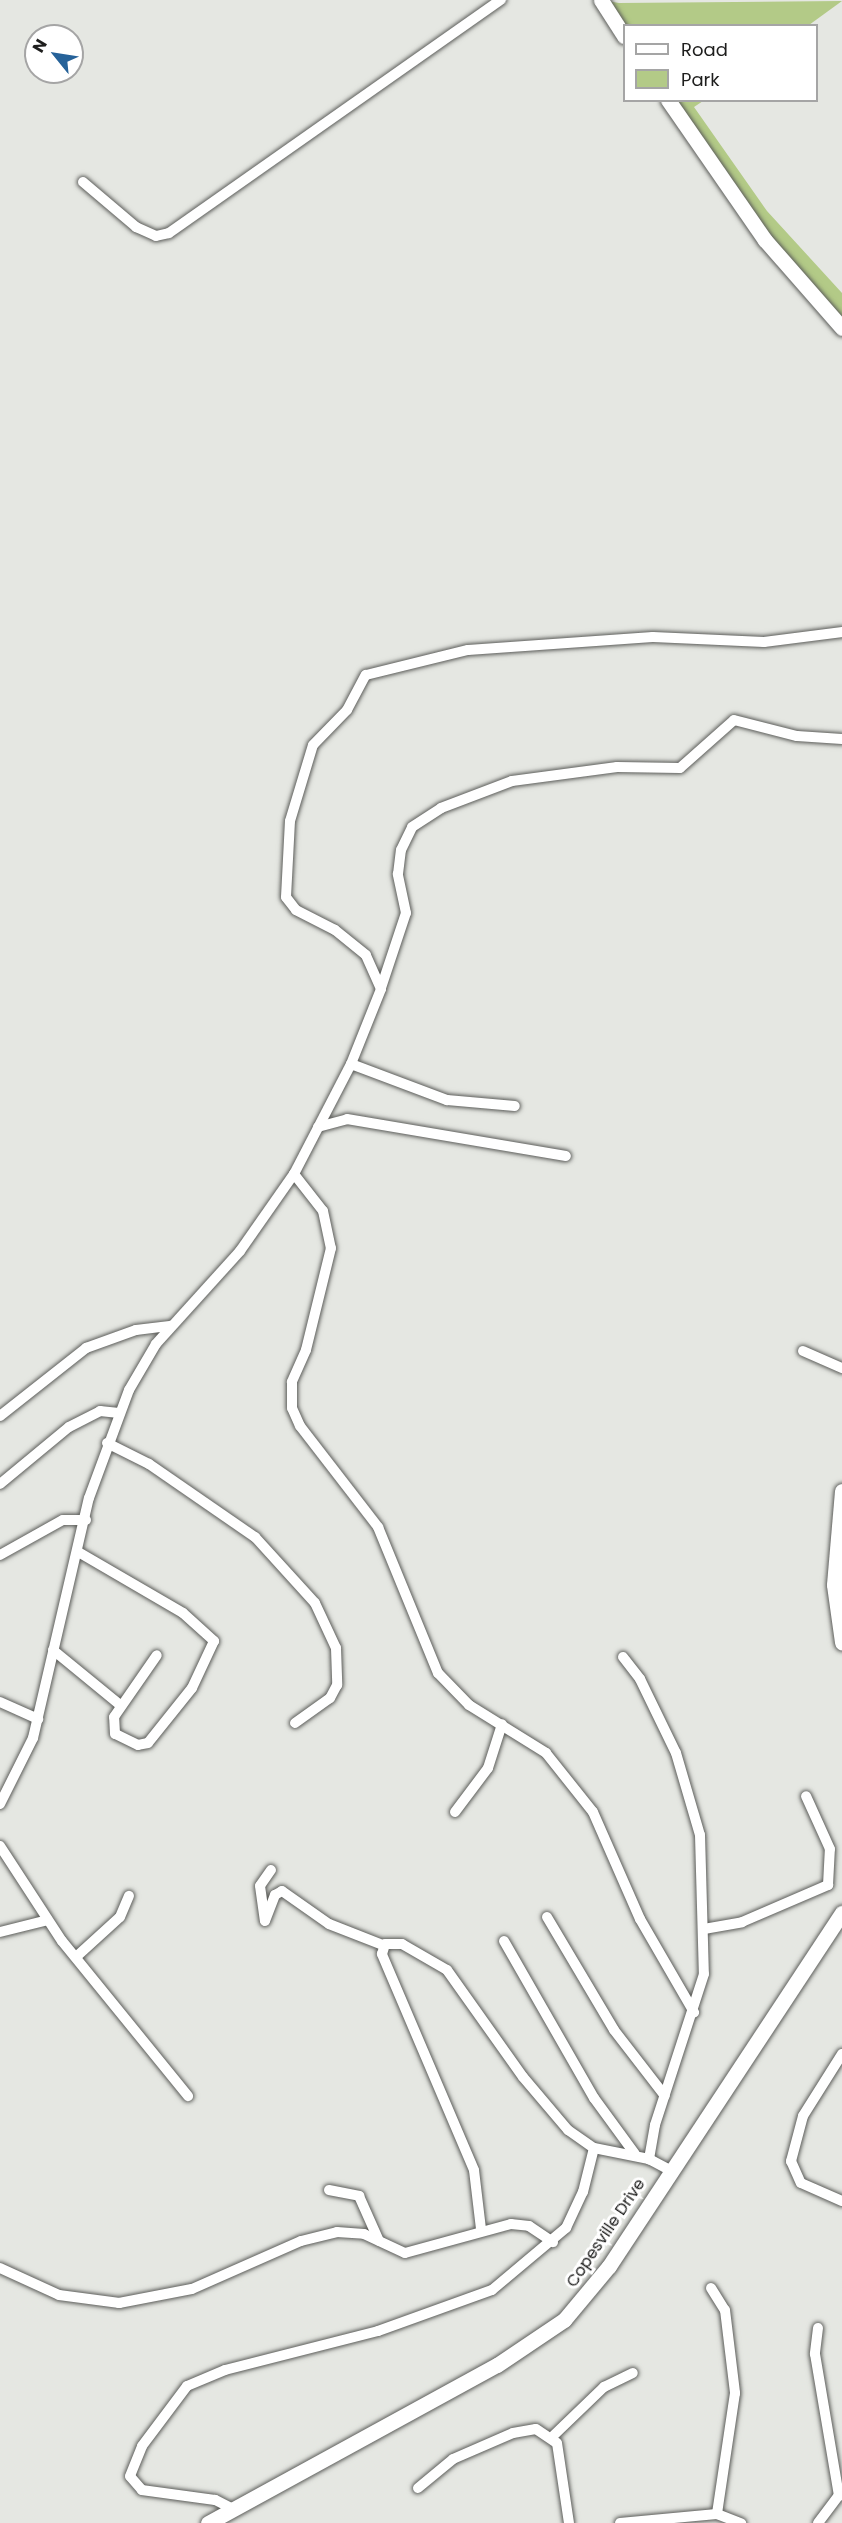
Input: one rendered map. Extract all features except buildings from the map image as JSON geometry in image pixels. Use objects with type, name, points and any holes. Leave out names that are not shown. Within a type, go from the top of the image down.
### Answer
[{"type":"street","points":[[83,182],[146,233],[177,230],[276,153],[501,0]]},
{"type":"street","points":[[601,0],[623,34]]},
{"type":"street","points":[[669,102],[765,240],[842,328]]},
{"type":"street","points":[[381,988],[366,955],[335,930],[292,908],[284,888],[290,821],[310,751],[347,710],[366,675],[476,649],[529,650],[653,637],[764,642],[842,632]]},
{"type":"street","points":[[0,1804],[38,1719],[53,1650],[80,1553],[86,1520],[107,1443],[118,1413],[170,1326],[240,1251],[294,1174],[351,1064],[381,988],[406,913],[398,874],[401,850],[412,827],[441,808],[512,780],[617,767],[680,768],[734,720],[797,736],[842,739]]},
{"type":"street","points":[[351,1064],[447,1100],[515,1106]]},
{"type":"street","points":[[318,1127],[347,1119],[566,1156]]},
{"type":"street","points":[[294,1174],[323,1211],[331,1248],[306,1350],[292,1382],[292,1408],[378,1527],[438,1673],[469,1705],[546,1753],[593,1812],[640,1919],[694,2012]]},
{"type":"street","points":[[0,1416],[86,1348],[136,1330],[170,1326]]},
{"type":"street","points":[[803,1351],[842,1368]]},
{"type":"street","points":[[0,1484],[69,1427],[100,1411],[118,1413]]},
{"type":"street","points":[[107,1443],[149,1464],[255,1537],[315,1603],[336,1648],[337,1685],[330,1698],[295,1723]]},
{"type":"street","points":[[842,1491],[834,1585],[842,1642]]},
{"type":"street","points":[[0,1555],[56,1523],[86,1520]]},
{"type":"street","points":[[80,1553],[183,1613],[214,1641],[192,1688],[145,1745],[115,1734],[119,1704],[157,1655]]},
{"type":"street","points":[[53,1650],[119,1704]]},
{"type":"street","points":[[623,1658],[640,1679],[679,1760],[700,1835],[705,1967],[694,2012],[665,2097],[649,2160]]},
{"type":"street","points":[[0,1702],[38,1719]]},
{"type":"street","points":[[455,1812],[488,1768],[502,1724]]},
{"type":"street","points":[[704,1929],[742,1922],[828,1885],[830,1849],[806,1796]]},
{"type":"street","points":[[0,1846],[48,1920],[188,2096]]},
{"type":"street","points":[[271,1870],[260,1886],[265,1921],[282,1891],[329,1924],[383,1945],[402,1944],[447,1970],[523,2077],[568,2130],[594,2148],[635,2154],[670,2170]]},
{"type":"street","points":[[76,1957],[120,1917],[129,1896]]},
{"type":"street","name":"Copesville Drive","points":[[208,2523],[231,2508],[546,2334],[590,2292],[842,1913]]},
{"type":"street","points":[[547,1917],[614,2030],[665,2097]]},
{"type":"street","points":[[0,1932],[48,1920]]},
{"type":"street","points":[[504,1941],[594,2098],[635,2154]]},
{"type":"street","points":[[383,1945],[382,1954],[474,2170],[481,2229]]},
{"type":"street","points":[[842,2054],[803,2116],[791,2161],[801,2183],[842,2201]]},
{"type":"street","points":[[231,2508],[214,2500],[142,2490],[130,2476],[142,2446],[187,2386],[225,2370],[321,2348],[463,2303],[500,2284],[553,2242],[583,2192],[594,2148]]},
{"type":"street","points":[[329,2190],[359,2196],[380,2241]]},
{"type":"street","points":[[0,2268],[59,2295],[119,2303],[192,2289],[301,2241],[337,2232],[380,2241],[405,2253],[481,2229],[521,2223],[553,2242]]},
{"type":"street","points":[[711,2288],[725,2310],[735,2393],[717,2514]]},
{"type":"street","points":[[818,2328],[815,2354],[840,2493],[818,2523]]},
{"type":"street","points":[[553,2436],[603,2387],[633,2373]]},
{"type":"street","points":[[418,2488],[442,2465],[493,2440],[528,2429],[553,2436]]},
{"type":"street","points":[[553,2436],[570,2523]]},
{"type":"street","points":[[620,2523],[717,2514],[741,2523]]},
{"type":"green space","points":[[601,0],[619,3],[842,1],[810,24],[623,25]]},
{"type":"green space","points":[[669,102],[702,102],[694,107],[767,211],[842,293],[842,328]]}]
